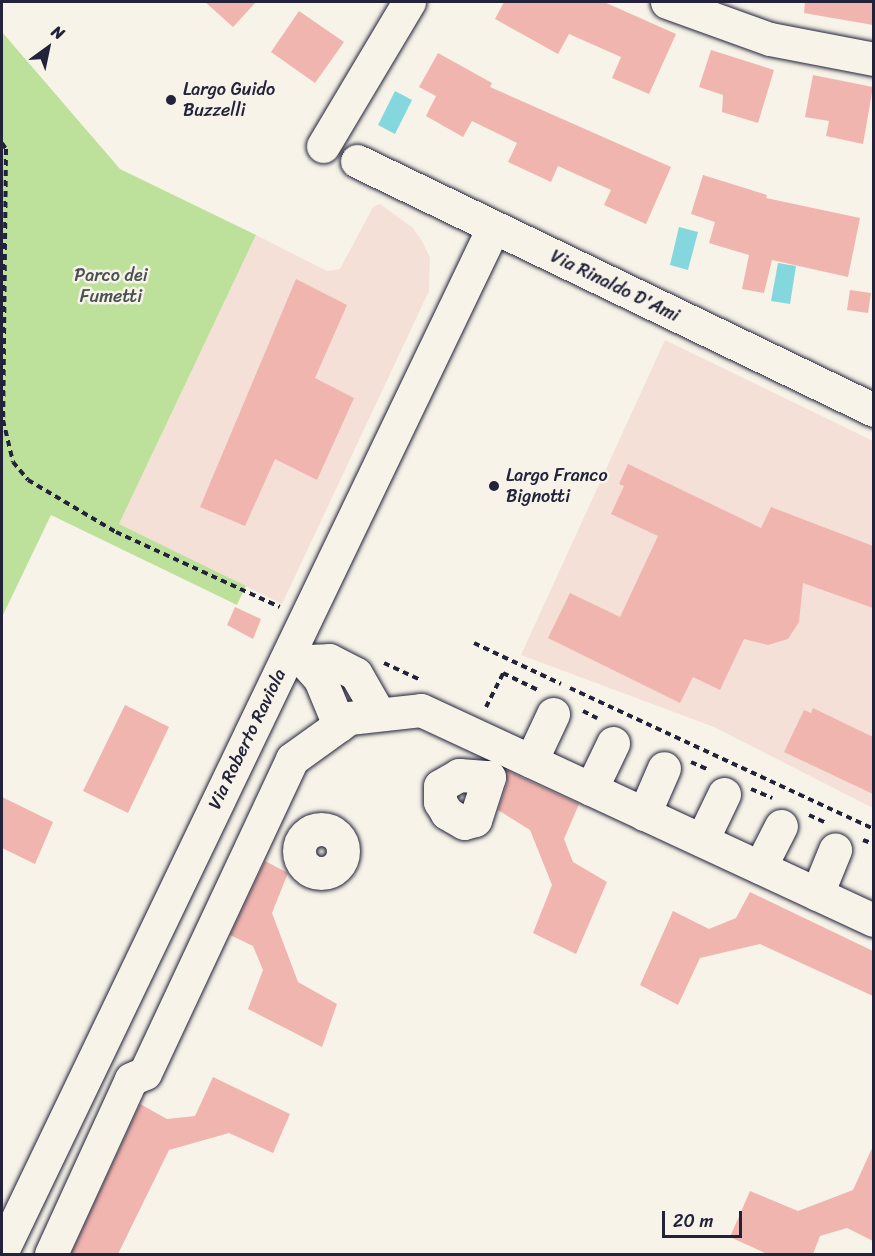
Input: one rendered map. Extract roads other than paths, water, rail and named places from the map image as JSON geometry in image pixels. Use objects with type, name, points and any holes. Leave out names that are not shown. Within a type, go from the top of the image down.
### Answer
[{"type":"street","points":[[667,2],[770,39],[873,59]]},
{"type":"street","points":[[323,146],[400,5]]},
{"type":"street","name":"Via Rinaldo D'Ami","points":[[357,161],[873,410]]},
{"type":"street","name":"Via Roberto Raviola","points":[[2,1251],[297,657],[306,618],[493,228]]},
{"type":"street","points":[[297,657],[329,660],[356,674],[379,714]]},
{"type":"street","points":[[297,657],[331,698],[339,725]]},
{"type":"street","points":[[489,777],[519,755],[558,705]]},
{"type":"street","points":[[51,1254],[131,1079],[145,1073],[253,838],[292,759],[349,718],[421,710],[873,921]]},
{"type":"street","points":[[591,789],[610,733]]},
{"type":"street","points":[[644,813],[672,762]]},
{"type":"street","points":[[702,840],[726,784]]},
{"type":"street","points":[[760,867],[785,812]]},
{"type":"street","points":[[817,894],[839,836]]},
{"type":"street","points":[[253,838],[299,850]]},
{"type":"water","points":[[395,91],[412,100],[395,134],[378,125]]},
{"type":"water","points":[[679,227],[698,232],[688,270],[670,265]]},
{"type":"water","points":[[778,263],[796,266],[790,304],[771,301]]},
{"type":"place","name":"Largo Guido Buzzelli","points":[[171,100]]},
{"type":"place","name":"Largo Franco Bignotti","points":[[494,486]]},
{"type":"park label","name":"Parco dei Fumetti","points":[[111,286]]}]
